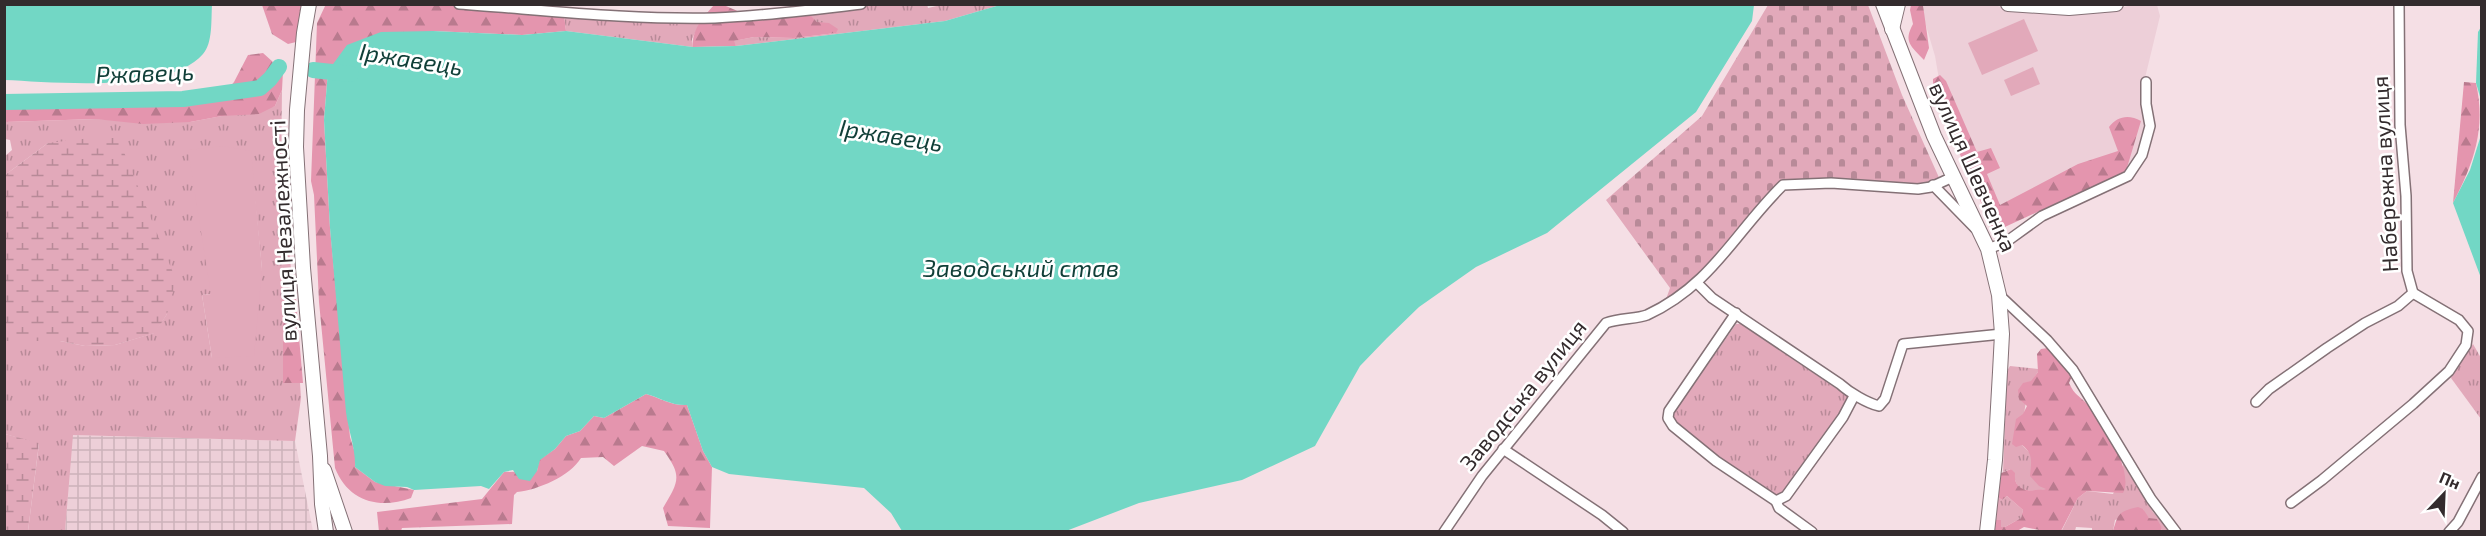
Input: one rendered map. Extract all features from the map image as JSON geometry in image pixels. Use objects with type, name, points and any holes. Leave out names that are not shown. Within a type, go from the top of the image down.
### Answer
[{"type":"street","name":"вулиця Незалежності","points":[[309,4],[304,33],[296,147],[303,268],[320,456],[321,504],[326,531]]},
{"type":"street","points":[[459,4],[644,17],[714,18],[798,12],[861,4]]},
{"type":"street","name":"вулиця Шевченка","points":[[1882,4],[1934,136],[1982,234],[2000,295],[2002,334],[1995,460],[1987,531]]},
{"type":"street","points":[[1892,30],[1898,4]]},
{"type":"street","points":[[2008,4],[2069,8],[2116,4]]},
{"type":"street","name":"Набережна вулиця","points":[[2256,402],[2270,389],[2320,353],[2365,323],[2398,306],[2413,293],[2407,271],[2406,196],[2400,124],[2399,4]]},
{"type":"street","points":[[1988,249],[2006,242],[2042,216],[2128,176],[2142,155],[2150,126],[2145,104],[2146,82]]},
{"type":"street","name":"Заводська вулиця","points":[[1444,531],[1503,448],[1606,322],[1644,316],[1677,298],[1697,283],[1783,185],[1831,183],[1918,189],[1955,176]]},
{"type":"street","points":[[1933,185],[1982,234]]},
{"type":"street","points":[[1697,283],[1712,298],[1854,396],[1862,397],[1879,406],[1885,399],[1903,344],[2002,334]]},
{"type":"street","points":[[2291,503],[2413,404],[2449,371],[2466,345],[2468,330],[2459,320],[2413,293]]},
{"type":"street","points":[[2000,295],[2047,340],[2073,370],[2151,499],[2176,531]]},
{"type":"street","points":[[1736,313],[1669,411],[1668,418],[1673,426],[1716,461],[1776,501],[1779,508],[1812,531]]},
{"type":"street","points":[[1776,501],[1786,496],[1843,417],[1854,396]]},
{"type":"street","points":[[1503,448],[1623,531]]},
{"type":"street","name":"вулиця Незалежності","points":[[320,456],[345,531]]},
{"type":"street","points":[[2449,531],[2458,522],[2481,477]]},
{"type":"shaded area","points":[[1989,4],[2018,11],[2116,9],[2132,5],[2157,5],[2160,16],[2144,82],[2147,126],[2138,156],[2128,168],[2005,225],[1940,85],[1935,56],[1924,19],[1924,5]]},
{"type":"shaded area","points":[[72,435],[295,441],[313,531],[65,532]]},
{"type":"green space","points":[[326,4],[505,4],[564,15],[566,31],[522,35],[433,31],[328,71],[324,120],[330,228],[350,437],[356,456],[355,467],[375,482],[414,490],[411,498],[399,502],[376,502],[356,495],[341,479],[335,468],[319,302],[314,195],[311,181],[317,23]]},
{"type":"green space","points":[[836,4],[927,4],[928,8],[941,5],[1000,5],[945,21],[736,46],[733,41],[754,37],[794,38],[836,33],[817,22],[809,14]]},
{"type":"green space","points":[[262,5],[303,5],[296,42],[288,44],[272,34]]},
{"type":"green space","points":[[714,5],[725,6],[748,15],[766,17],[790,17],[797,9],[804,8],[817,22],[829,23],[838,29],[836,33],[794,38],[754,37],[734,41],[736,46],[693,47],[696,29]]},
{"type":"green space","points":[[1768,5],[1868,5],[1902,95],[1941,182],[1933,185],[1783,185],[1716,264],[1665,302],[1670,288],[1606,200],[1702,116]]},
{"type":"green space","points":[[1911,5],[1923,5],[1929,48],[1924,60],[1909,40],[1913,24]]},
{"type":"green space","points":[[564,15],[702,19],[692,39],[693,47],[566,31]]},
{"type":"green space","points":[[2024,19],[2038,51],[1982,75],[1968,43]]},
{"type":"green space","points":[[263,53],[283,71],[282,90],[275,106],[259,114],[222,116],[190,122],[143,124],[95,119],[5,122],[5,107],[154,102],[224,94],[234,82],[248,55]]},
{"type":"green space","points":[[2033,67],[2040,84],[2011,96],[2004,80]]},
{"type":"green space","points":[[1940,75],[1946,81],[1977,152],[1991,148],[2000,168],[1987,174],[2000,205],[2078,164],[2118,151],[2109,127],[2119,118],[2128,117],[2141,121],[2126,171],[1994,232],[1933,93],[1933,79]]},
{"type":"green space","points":[[2464,82],[2476,83],[2480,115],[2479,130],[2472,159],[2453,203]]},
{"type":"green space","points":[[282,90],[281,169],[292,279],[283,280],[283,383],[300,383],[301,398],[295,441],[73,435],[65,531],[28,531],[39,444],[5,434],[5,341],[60,341],[85,346],[115,345],[154,333],[167,314],[48,143],[5,175],[5,156],[12,150],[10,140],[5,139],[5,122],[95,119],[190,122],[275,106]],"holes":[[[250,151],[262,269],[212,358],[202,295],[211,294]]]},
{"type":"green space","points":[[117,135],[176,280],[167,314],[155,333],[115,345],[85,346],[60,341],[5,341],[5,175],[48,143]]},
{"type":"green space","points":[[223,146],[251,151],[262,269],[254,356],[212,358],[202,295],[211,294],[188,150]]},
{"type":"green space","points":[[283,279],[294,279],[303,383],[283,383]]},
{"type":"green space","points":[[1736,324],[1741,324],[1849,397],[1844,410],[1786,491],[1777,497],[1719,459],[1673,422],[1673,414]]},
{"type":"green space","points":[[2473,344],[2481,358],[2481,419],[2451,378]]},
{"type":"green space","points":[[2048,348],[2073,374],[2069,383],[2071,387],[2091,408],[2107,431],[2124,472],[2123,493],[2087,491],[2078,498],[2061,531],[2044,531],[2024,527],[2017,531],[1994,532],[1996,520],[2001,520],[2001,527],[2005,527],[2021,518],[2023,510],[2007,496],[2002,500],[1998,497],[1999,474],[2011,469],[2020,487],[2029,490],[2046,489],[2039,486],[2030,476],[2031,459],[2026,448],[2012,444],[2016,419],[2023,414],[2027,406],[2019,399],[2018,390],[2023,383],[2031,381],[2038,372],[2037,354],[2041,349]]},
{"type":"green space","points":[[2010,366],[2038,369],[2027,397],[2022,445],[2032,455],[2047,489],[2018,488],[2011,469],[2003,472],[2007,371]]},
{"type":"green space","points":[[646,394],[671,403],[687,405],[703,451],[712,467],[710,528],[668,526],[663,508],[675,485],[674,467],[664,451],[642,446],[614,466],[603,457],[581,458],[569,471],[553,481],[517,492],[514,495],[512,524],[402,528],[401,531],[379,532],[377,512],[482,499],[504,472],[537,471],[539,460],[555,449],[566,436],[580,431],[594,416],[604,418]]},
{"type":"green space","points":[[5,434],[39,443],[28,531],[5,531]]},
{"type":"green space","points":[[2123,464],[2153,512],[2170,531],[2161,531],[2162,528],[2145,515],[2143,509],[2115,520],[2113,531],[2092,531],[2092,528],[2076,527],[2075,531],[2061,532],[2078,498],[2087,491],[2113,494],[2123,473]]},
{"type":"green space","points":[[2007,496],[2023,510],[2021,518],[2001,527],[2001,520],[1996,520],[1998,497],[2002,500]]},
{"type":"green space","points":[[2138,507],[2143,509],[2149,518],[2157,519],[2162,528],[2161,531],[2113,531],[2120,514]]},
{"type":"water","points":[[5,4],[212,4],[210,37],[203,54],[187,67],[164,75],[109,83],[5,80]]},
{"type":"water","name":"Заводський став","points":[[1000,5],[1754,5],[1752,21],[1696,112],[1547,233],[1476,267],[1419,307],[1360,366],[1315,446],[1242,480],[1139,503],[1066,531],[902,531],[891,513],[864,488],[729,474],[712,467],[703,451],[687,405],[671,403],[646,394],[604,418],[594,416],[580,431],[566,436],[555,449],[540,460],[537,471],[530,481],[519,479],[513,470],[504,472],[489,489],[481,486],[414,490],[407,487],[385,486],[375,482],[355,467],[346,412],[330,228],[324,120],[328,71],[347,45],[381,32],[433,31],[522,35],[566,31],[693,47],[736,46],[945,21]]},
{"type":"water","points":[[2481,27],[2481,100],[2476,83],[2478,32]]},
{"type":"water","points":[[2481,135],[2481,278],[2453,203],[2470,170]]},
{"type":"waterway","name":"Ржавець","points":[[4,102],[183,99],[260,88],[279,67]]},
{"type":"waterway","name":"Іржавець","points":[[313,70],[351,74]]}]
